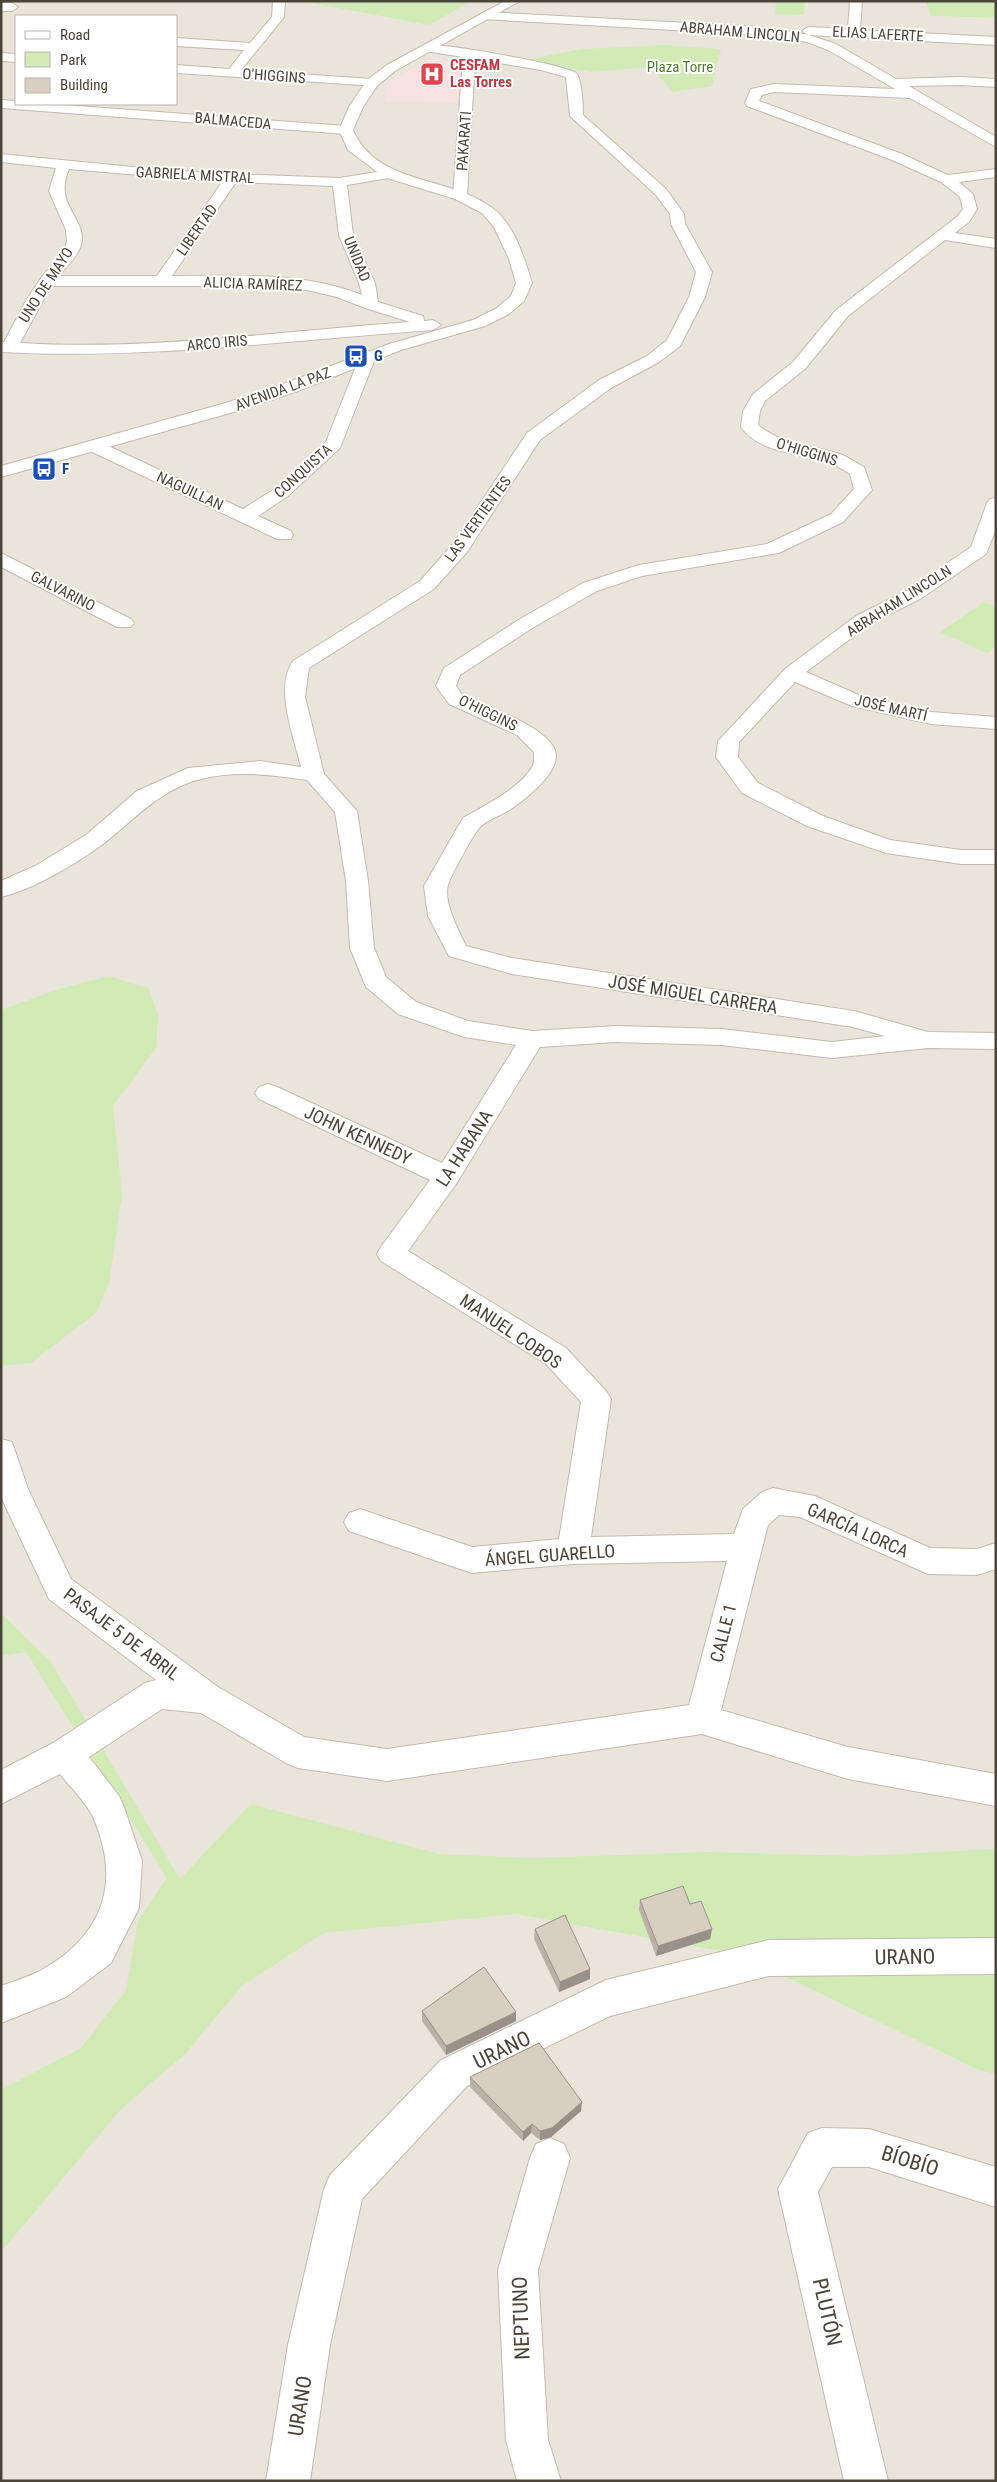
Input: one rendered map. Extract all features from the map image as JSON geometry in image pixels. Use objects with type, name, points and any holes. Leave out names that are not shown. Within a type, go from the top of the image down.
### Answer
[{"type":"street","points":[[232,73],[278,17],[279,1]]},
{"type":"street","points":[[460,196],[389,174],[353,147],[346,130],[356,107],[372,83],[390,68],[514,1]]},
{"type":"street","points":[[854,32],[856,1]]},
{"type":"street","name":"ABRAHAM LINCOLN","points":[[486,16],[761,31],[809,39],[832,47],[996,143]]},
{"type":"street","name":"ELIAS LAFERTE","points":[[761,31],[854,32],[996,41]]},
{"type":"street","points":[[178,42],[255,47]]},
{"type":"street","name":"LAS VERTIENTES","points":[[429,48],[469,56],[543,66],[570,74],[577,116],[661,192],[677,214],[678,224],[704,272],[697,297],[674,343],[653,359],[605,384],[533,437],[460,548],[427,585],[316,653],[300,666],[296,678],[296,698],[314,775],[346,811],[357,881],[362,948],[375,981],[407,1008],[464,1029],[532,1039]]},
{"type":"street","name":"PAKARATI","points":[[460,196],[469,56]]},
{"type":"street","points":[[1,57],[15,58]]},
{"type":"street","name":"O'HIGGINS","points":[[178,69],[372,83]]},
{"type":"street","points":[[894,83],[996,82]]},
{"type":"street","name":"O'HIGGINS","points":[[457,951],[440,916],[436,886],[472,823],[529,784],[544,768],[545,750],[524,731],[456,700],[446,686],[451,672],[527,623],[590,587],[639,571],[772,549],[837,518],[863,490],[858,471],[836,459],[775,444],[759,436],[750,427],[749,414],[757,400],[791,373],[812,352],[825,332],[842,313],[945,236],[964,219],[970,209],[969,199],[966,194],[946,180],[897,157],[752,103],[756,92],[774,88],[911,94]]},
{"type":"street","name":"BALMACEDA","points":[[1,104],[346,130]]},
{"type":"street","name":"GABRIELA MISTRAL","points":[[1,158],[64,165],[232,178],[340,182],[389,174]]},
{"type":"street","name":"UNO DE MAYO","points":[[6,347],[46,281],[66,257],[74,242],[72,228],[56,194],[57,181],[64,165]]},
{"type":"street","points":[[946,180],[996,173]]},
{"type":"street","name":"LIBERTAD","points":[[161,282],[232,178]]},
{"type":"street","name":"UNIDAD","points":[[340,182],[346,236],[368,283],[371,305]]},
{"type":"street","name":"AVENIDA LA PAZ","points":[[1,472],[96,447],[236,406],[292,387],[368,356],[479,323],[503,311],[518,298],[524,284],[516,259],[501,226],[487,210],[460,196]]},
{"type":"street","points":[[945,236],[996,244]]},
{"type":"street","name":"ALICIA RAMÍREZ","points":[[46,281],[263,281],[307,285],[342,293],[371,305],[453,330]]},
{"type":"street","name":"ARCO IRIS","points":[[6,347],[103,352],[355,329],[433,325]]},
{"type":"street","name":"CONQUISTA","points":[[243,517],[282,492],[334,444],[368,356]]},
{"type":"street","name":"NAGUILLAN","points":[[96,447],[284,535]]},
{"type":"street","name":"ABRAHAM LINCOLN","points":[[996,502],[979,550],[913,595],[863,620],[792,673],[729,740],[727,757],[750,788],[815,821],[886,846],[961,857],[996,858]]},
{"type":"street","name":"GALVARINO","points":[[1,559],[124,623]]},
{"type":"street","name":"JOSÉ MARTÍ","points":[[792,673],[852,700],[931,718],[996,723]]},
{"type":"street","points":[[1,890],[43,871],[94,840],[146,796],[196,773],[260,767],[314,775]]},
{"type":"street","name":"JOSÉ MIGUEL CARRERA","points":[[457,951],[512,966],[854,1019],[928,1040]]},
{"type":"street","name":"JOSÉ MIGUEL CARRERA","points":[[532,1039],[616,1034],[721,1037],[832,1050],[928,1040],[996,1041]]},
{"type":"street","name":"LA HABANA","points":[[391,1254],[447,1177],[532,1039]]},
{"type":"street","name":"JOHN KENNEDY","points":[[268,1093],[447,1177]]},
{"type":"street","name":"MANUEL COBOS","points":[[391,1254],[556,1356],[596,1399],[573,1551]]},
{"type":"street","name":"PASAJE 5 DE ABRIL","points":[[1,1451],[13,1489],[60,1589],[206,1698],[298,1752],[387,1765],[514,1748],[636,1727],[702,1719]]},
{"type":"street","name":"GARCÍA LORCA","points":[[747,1547],[754,1518],[773,1501],[804,1505],[928,1562],[977,1562],[996,1556]]},
{"type":"street","name":"ÁNGEL GUARELLO","points":[[360,1522],[472,1560],[573,1551],[747,1547]]},
{"type":"street","name":"CALLE 1","points":[[702,1719],[732,1598],[747,1547]]},
{"type":"street","points":[[1,1788],[65,1754],[158,1694],[206,1698]]},
{"type":"street","points":[[702,1719],[848,1763],[996,1790]]},
{"type":"street","points":[[1,2005],[53,1984],[98,1950],[121,1908],[124,1861],[107,1807],[65,1754]]},
{"type":"street","name":"URANO","points":[[288,2481],[309,2346],[344,2189],[454,2074],[606,1999],[769,1958],[996,1956]]},
{"type":"street","name":"BÍOBÍO","points":[[822,2148],[868,2148],[996,2187]]},
{"type":"street","name":"PLUTÓN","points":[[822,2148],[798,2189],[866,2481]]},
{"type":"street","name":"NEPTUNO","points":[[539,2481],[526,2440],[518,2270],[550,2158]]},
{"type":"shaded area","points":[[1,1],[925,1],[931,16],[996,18],[996,2481],[1,2481]]},
{"type":"shaded area","name":"CESFAM Las Torres","points":[[433,57],[461,65],[458,103],[385,102],[388,82]]},
{"type":"green space","points":[[316,1],[471,1],[429,25],[312,3]]},
{"type":"green space","points":[[776,1],[805,1],[804,15],[775,14]]},
{"type":"green space","points":[[925,1],[996,1],[996,18],[931,16]]},
{"type":"green space","name":"Plaza Torre","points":[[664,45],[721,49],[712,86],[673,92],[651,67],[591,72],[526,60],[582,49]]},
{"type":"green space","points":[[984,602],[996,607],[996,647],[987,653],[940,632]]},
{"type":"green space","points":[[109,976],[148,988],[158,1015],[156,1048],[113,1106],[122,1194],[109,1284],[96,1313],[31,1363],[1,1366],[1,1010],[59,989]]},
{"type":"green space","points":[[1,1613],[51,1662],[180,1879],[251,1804],[439,1854],[530,1858],[708,1852],[860,1856],[996,1849],[996,2074],[979,2070],[738,1954],[516,1914],[323,1933],[242,1986],[185,2054],[121,2109],[1,2252],[1,2090],[81,2048],[126,1990],[138,1921],[167,1878],[26,1652],[1,1656]]},
{"type":"building","points":[[683,1886],[690,1904],[701,1901],[712,1929],[658,1946],[640,1900]]},
{"type":"building","points":[[565,1915],[590,1969],[560,1982],[535,1929]]},
{"type":"building","points":[[484,1967],[516,2012],[446,2046],[422,2011]]},
{"type":"building","points":[[539,2043],[582,2102],[552,2128],[540,2131],[532,2124],[523,2132],[470,2077]]},
{"type":"place","name":"CESFAM Las Torres","points":[[432,74]]},
{"type":"place","name":"G","points":[[356,356]]},
{"type":"place","name":"F","points":[[44,469]]}]
